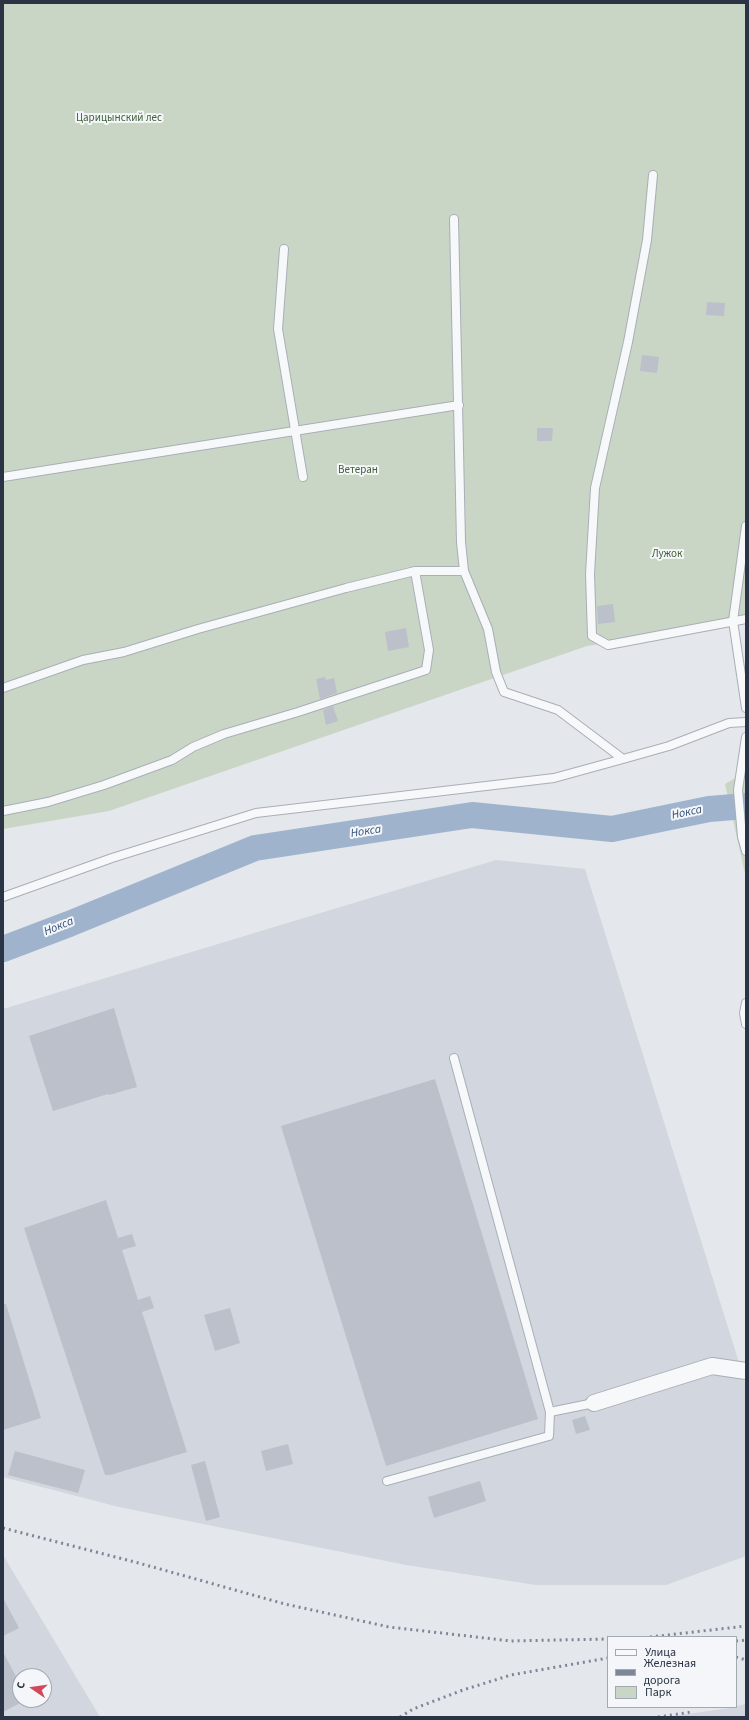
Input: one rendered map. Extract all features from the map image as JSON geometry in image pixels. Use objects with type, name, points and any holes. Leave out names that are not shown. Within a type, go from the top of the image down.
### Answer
[{"type":"street","points":[[594,1403],[712,1366],[746,1371]]},
{"type":"lane","points":[[654,176],[647,240],[629,334],[595,488],[590,574],[592,636],[608,645],[746,619]]},
{"type":"lane","points":[[454,219],[461,542],[464,570],[488,629],[496,672],[504,692],[558,710],[623,759]]},
{"type":"lane","points":[[284,249],[278,329],[304,477]]},
{"type":"lane","points":[[3,478],[459,405]]},
{"type":"lane","points":[[746,526],[733,621],[746,708]]},
{"type":"lane","points":[[3,688],[83,660],[124,652],[198,629],[346,588],[415,571],[464,570]]},
{"type":"lane","points":[[3,811],[48,802],[104,784],[172,760],[193,747],[224,734],[298,712],[426,670],[429,650],[415,571]]},
{"type":"lane","points":[[3,897],[112,858],[256,813],[554,778],[669,746],[729,723],[746,722]]},
{"type":"lane","points":[[746,737],[738,790],[742,838],[746,851]]},
{"type":"lane","points":[[746,1003],[744,1013],[746,1024]]},
{"type":"lane","points":[[387,1481],[549,1436],[550,1412],[454,1058]]},
{"type":"lane","points":[[550,1412],[594,1403]]},
{"type":"shaded area","points":[[496,860],[585,869],[746,1385],[746,1556],[666,1585],[536,1585],[406,1565],[119,1507],[3,1477],[3,1009]]},
{"type":"shaded area","points":[[3,1555],[100,1717],[3,1717]]},
{"type":"shaded area","points":[[746,1704],[746,1717],[667,1717],[737,1708],[737,1706]]},
{"type":"green space","points":[[3,3],[746,3],[746,622],[587,646],[109,811],[3,829]]},
{"type":"green space","points":[[746,772],[746,878],[725,784]]},
{"type":"building","points":[[707,302],[725,303],[724,316],[706,315]]},
{"type":"building","points":[[642,355],[659,357],[657,373],[640,371]]},
{"type":"building","points":[[537,428],[553,428],[552,441],[537,441]]},
{"type":"building","points":[[613,604],[615,622],[598,624],[597,606]]},
{"type":"building","points":[[406,628],[409,647],[388,651],[385,632]]},
{"type":"building","points":[[325,677],[326,680],[334,678],[337,693],[320,699],[316,679]]},
{"type":"building","points":[[333,706],[338,721],[326,725],[323,710]]},
{"type":"building","points":[[114,1008],[137,1087],[109,1095],[108,1094],[53,1111],[29,1036]]},
{"type":"building","points":[[435,1079],[538,1419],[386,1466],[281,1126]]},
{"type":"building","points":[[106,1200],[118,1238],[132,1234],[136,1246],[122,1250],[138,1300],[150,1296],[154,1308],[142,1312],[187,1452],[110,1475],[105,1475],[24,1228]]},
{"type":"building","points":[[3,1304],[6,1304],[41,1418],[3,1430]]},
{"type":"building","points":[[230,1308],[240,1343],[215,1351],[204,1315]]},
{"type":"building","points":[[585,1416],[590,1430],[576,1434],[572,1420]]},
{"type":"building","points":[[288,1444],[293,1464],[266,1471],[261,1451]]},
{"type":"building","points":[[15,1451],[85,1470],[78,1493],[8,1475]]},
{"type":"building","points":[[205,1461],[220,1517],[206,1521],[191,1465]]},
{"type":"building","points":[[480,1481],[486,1501],[434,1518],[428,1497]]},
{"type":"building","points":[[3,1598],[19,1628],[3,1636]]},
{"type":"building","points":[[3,1652],[12,1669],[12,1707],[3,1712]]},
{"type":"waterway","name":"Нокса","points":[[3,949],[69,924],[255,848],[472,815],[612,829],[709,809],[746,806]]},
{"type":"railway","points":[[3,1528],[135,1562],[285,1604],[389,1627],[511,1641],[607,1639]]},
{"type":"railway","points":[[659,1636],[746,1626]]},
{"type":"railway","points":[[737,1641],[746,1640]]},
{"type":"railway","points":[[737,1657],[746,1660]]},
{"type":"railway","points":[[400,1717],[413,1709],[463,1690],[511,1675],[607,1658]]},
{"type":"railway","points":[[658,1717],[692,1712]]},
{"type":"park label","name":"Царицынский лес","points":[[119,119]]},
{"type":"park label","name":"Ветеран","points":[[358,471]]},
{"type":"park label","name":"Лужок","points":[[667,555]]}]
